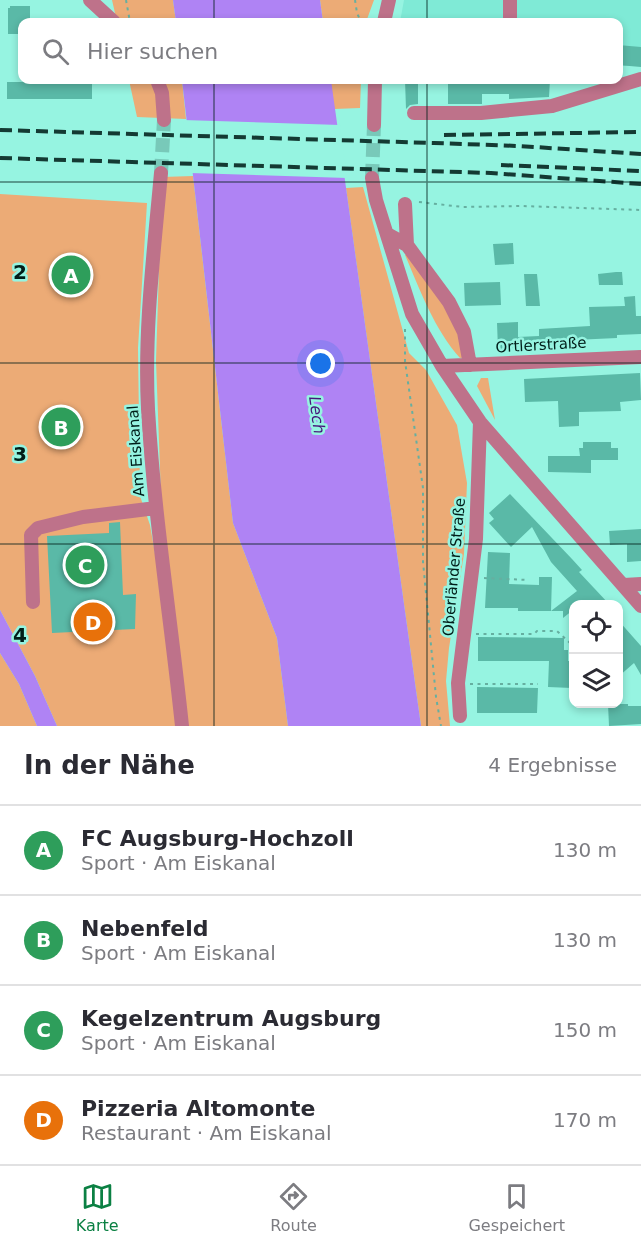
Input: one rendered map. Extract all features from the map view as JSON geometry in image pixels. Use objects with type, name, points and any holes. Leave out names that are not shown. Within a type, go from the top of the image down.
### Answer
[{"type":"street","points":[[90,0],[110,18]]},
{"type":"street","points":[[385,18],[389,0]]},
{"type":"street","points":[[510,0],[510,18]]},
{"type":"street","points":[[414,113],[482,113],[552,106],[641,79]]},
{"type":"street","points":[[159,84],[162,93],[164,120]]},
{"type":"street","points":[[374,125],[375,84]]},
{"type":"street","name":"Am Eiskanal","points":[[161,172],[147,357],[148,408],[156,508],[182,726]]},
{"type":"street","points":[[372,178],[376,200],[412,314],[442,366],[480,422],[641,606]]},
{"type":"street","points":[[405,204],[407,245]]},
{"type":"street","points":[[387,234],[407,245],[449,302],[464,332],[470,365]]},
{"type":"street","name":"Ortlerstraße","points":[[442,366],[641,357]]},
{"type":"street","name":"Oberländer Straße","points":[[460,716],[458,683],[476,539],[480,422]]},
{"type":"street","points":[[33,602],[31,535],[38,528],[83,517],[156,508]]},
{"type":"street","points":[[624,585],[641,584]]},
{"type":"path","points":[[126,0],[129,18]]},
{"type":"path","points":[[355,0],[359,18]]},
{"type":"path","points":[[405,204],[424,201],[463,207],[524,206],[641,210]]},
{"type":"path","points":[[404,320],[405,361],[423,488],[423,562],[441,726]]},
{"type":"path","points":[[472,578],[528,580]]},
{"type":"path","points":[[464,634],[534,634],[557,631],[570,644],[572,654]]},
{"type":"path","points":[[458,683],[538,684]]},
{"type":"shaded area","points":[[112,0],[173,0],[175,18],[116,18]]},
{"type":"shaded area","points":[[320,0],[374,0],[367,18],[322,18]]},
{"type":"shaded area","points":[[404,0],[641,0],[641,66],[623,66],[623,18],[401,18]]},
{"type":"shaded area","points":[[130,84],[182,84],[186,119],[137,117]]},
{"type":"shaded area","points":[[331,84],[361,84],[360,108],[334,109]]},
{"type":"shaded area","points":[[193,176],[233,523],[277,638],[288,726],[187,726],[161,496],[156,361],[162,177]]},
{"type":"shaded area","points":[[363,187],[409,353],[426,370],[457,425],[467,483],[464,554],[446,681],[450,726],[421,726],[346,188]]},
{"type":"shaded area","points":[[0,194],[147,203],[138,348],[140,496],[150,525],[170,640],[179,726],[57,726],[35,676],[0,610]]},
{"type":"shaded area","points":[[405,255],[409,255],[441,296],[457,328],[466,357],[460,358],[443,335],[428,309]]},
{"type":"shaded area","points":[[481,378],[488,378],[495,420],[477,386]]},
{"type":"shaded area","points":[[0,653],[19,684],[37,726],[0,726]]},
{"type":"water","points":[[173,0],[320,0],[322,18],[175,18]]},
{"type":"water","name":"Lech","points":[[182,84],[332,84],[421,726],[288,726],[277,638],[233,523]]},
{"type":"water","points":[[0,610],[35,676],[57,726],[37,726],[19,684],[0,653]]},
{"type":"pier","points":[[183,120],[340,125],[347,178],[190,173]]},
{"type":"building","points":[[10,6],[30,6],[30,18],[18,18],[18,34],[8,34],[8,8]]},
{"type":"building","points":[[623,45],[641,47],[641,67],[623,65]]},
{"type":"building","points":[[7,82],[92,84],[92,99],[7,99]]},
{"type":"building","points":[[405,84],[418,84],[418,104],[410,105],[406,109]]},
{"type":"building","points":[[448,84],[550,84],[549,97],[509,99],[509,94],[482,94],[482,104],[448,104]]},
{"type":"building","points":[[513,243],[514,264],[495,265],[493,244]]},
{"type":"building","points":[[622,272],[623,285],[599,285],[598,274]]},
{"type":"building","points":[[524,274],[537,274],[540,306],[526,306]]},
{"type":"building","points":[[500,282],[501,305],[465,306],[464,283]]},
{"type":"building","points":[[635,296],[636,316],[641,316],[641,334],[617,335],[617,338],[574,340],[574,345],[498,349],[497,323],[518,322],[518,337],[539,336],[539,329],[590,326],[589,307],[625,306],[624,297]]},
{"type":"building","points":[[640,373],[641,400],[620,402],[621,411],[579,412],[579,426],[559,427],[558,401],[525,402],[524,379]]},
{"type":"building","points":[[583,442],[611,442],[611,448],[618,448],[618,460],[591,460],[591,473],[548,472],[548,456],[580,456],[579,448],[583,448]]},
{"type":"building","points":[[510,494],[582,570],[579,572],[605,600],[569,600],[569,613],[563,618],[563,611],[551,611],[577,591],[551,562],[532,527],[511,547],[489,523],[494,519],[489,513]]},
{"type":"building","points":[[120,522],[123,595],[136,594],[135,629],[52,633],[47,536],[109,533],[109,523]]},
{"type":"building","points":[[641,529],[641,561],[627,562],[627,544],[610,545],[609,531]]},
{"type":"building","points":[[488,552],[510,553],[509,584],[539,585],[539,577],[552,577],[551,611],[485,608]]},
{"type":"building","points":[[623,626],[641,646],[641,675],[634,663],[623,673]]},
{"type":"building","points":[[478,637],[564,638],[564,650],[568,650],[569,688],[548,687],[549,661],[478,661]]},
{"type":"building","points":[[477,687],[538,688],[537,713],[477,713]]},
{"type":"building","points":[[623,704],[641,706],[641,724],[609,726],[608,708],[623,708]]},
{"type":"tunnel","points":[[161,173],[164,120]]},
{"type":"tunnel","points":[[372,178],[374,125]]},
{"type":"railway","points":[[0,130],[519,146],[641,154]]},
{"type":"railway","points":[[444,135],[641,132]]},
{"type":"railway","points":[[0,158],[491,173],[641,184]]},
{"type":"railway","points":[[501,165],[641,171]]},
{"type":"place","name":"FC Augsburg-Hochzoll","points":[[71,275]]},
{"type":"place","name":"Nebenfeld","points":[[61,427]]},
{"type":"place","name":"Kegelzentrum Augsburg","points":[[85,565]]},
{"type":"place","name":"Pizzeria Altomonte","points":[[93,622]]}]
